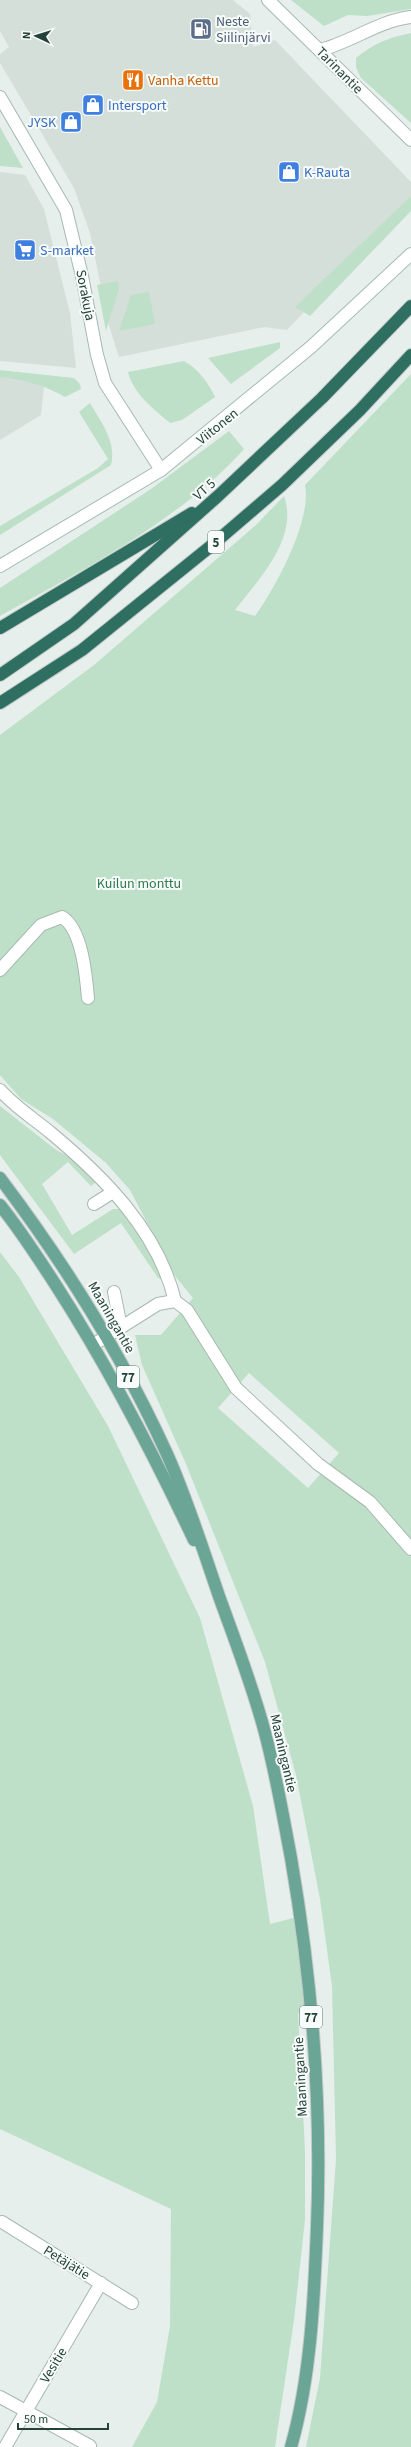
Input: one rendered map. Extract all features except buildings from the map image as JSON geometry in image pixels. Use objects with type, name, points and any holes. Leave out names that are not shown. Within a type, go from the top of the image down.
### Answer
[{"type":"highway","name":"VT 5","points":[[0,674],[74,624],[218,496],[322,398],[411,306]]},
{"type":"highway","name":"5","points":[[0,703],[82,650],[211,546],[282,486],[360,410],[411,355]]},
{"type":"highway","points":[[0,628],[218,496]]},
{"type":"main road","name":"Maaningantie","points":[[0,1178],[61,1261],[106,1336],[167,1454],[201,1538],[265,1733],[285,1824],[301,1916],[316,2065],[318,2186],[314,2300],[306,2367],[291,2447]]},
{"type":"main road","name":"Maaningantie","points":[[0,1205],[33,1251],[94,1345],[162,1473],[219,1596]]},
{"type":"street","name":"Tarinantie","points":[[268,0],[411,140]]},
{"type":"street","points":[[320,50],[335,46],[396,19],[411,17]]},
{"type":"street","name":"Sorakuja","points":[[0,97],[43,167],[66,210],[82,276],[97,355],[105,383],[162,470]]},
{"type":"street","name":"Viitonen","points":[[0,566],[162,470],[311,347],[411,254]]},
{"type":"street","points":[[0,970],[41,925],[62,917],[69,921],[78,938],[88,998]]},
{"type":"street","points":[[0,1090],[14,1105],[87,1164],[114,1192],[150,1240],[170,1279],[175,1300],[187,1310],[236,1388],[318,1464],[370,1502],[411,1549]]},
{"type":"street","points":[[94,1204],[114,1192]]},
{"type":"street","points":[[114,1292],[121,1327]]},
{"type":"street","points":[[94,1345],[158,1304],[175,1300]]},
{"type":"street","name":"Petäjätie","points":[[2,2222],[132,2302]]},
{"type":"street","name":"Vesitie","points":[[5,2447],[101,2283]]},
{"type":"street","points":[[0,2397],[25,2412],[90,2446]]},
{"type":"shaded area","points":[[0,0],[233,0],[250,14],[253,47],[275,40],[411,182],[411,199],[287,330],[264,327],[119,357],[109,326],[90,233],[74,188],[0,63],[0,54],[9,47],[0,31]]},
{"type":"shaded area","name":"S-market","points":[[0,172],[25,175],[44,209],[70,313],[76,368],[0,361]]},
{"type":"shaded area","points":[[0,373],[45,378],[41,415],[0,440]]},
{"type":"green space","points":[[291,0],[411,0],[411,9],[367,16],[348,15],[324,26]]},
{"type":"green space","points":[[411,33],[411,123],[361,78],[356,67],[356,58],[369,48],[382,42]]},
{"type":"green space","points":[[0,127],[23,168],[0,166]]},
{"type":"green space","points":[[411,196],[411,211],[310,316],[295,307]]},
{"type":"green space","points":[[118,281],[119,289],[106,331],[97,285]]},
{"type":"green space","points":[[149,292],[155,324],[119,331],[131,295]]},
{"type":"green space","points":[[280,342],[280,348],[231,384],[208,358]]},
{"type":"green space","points":[[184,361],[202,376],[215,397],[182,420],[170,423],[139,394],[128,372]]},
{"type":"green space","points":[[0,370],[74,378],[80,384],[81,389],[65,397],[34,384],[17,379],[0,377]]},
{"type":"green space","name":"Kuilun monttu","points":[[411,374],[411,2447],[306,2447],[320,2378],[336,2159],[332,1986],[320,1899],[296,1775],[265,1662],[186,1464],[142,1365],[135,1335],[161,1335],[193,1298],[175,1276],[130,1190],[106,1163],[53,1119],[21,1099],[0,1075],[0,735],[94,665],[256,525],[284,496],[287,512],[286,527],[281,542],[265,571],[235,610],[255,616],[282,571],[298,534],[306,499],[305,485]],"holes":[[[249,1373],[339,1453],[308,1488],[218,1408]]]},
{"type":"green space","points":[[90,403],[110,440],[112,448],[111,465],[0,535],[0,526],[98,468],[108,459],[79,412]]},
{"type":"green space","points":[[229,431],[244,449],[219,474],[191,498],[161,521],[129,542],[64,581],[0,616],[0,588],[151,489]]},
{"type":"green space","points":[[0,1106],[55,1149],[72,1159],[96,1182],[91,1186],[68,1162],[42,1184],[72,1235],[113,1209],[120,1209],[151,1250],[163,1280],[158,1278],[121,1223],[74,1254],[0,1155]]},
{"type":"green space","points":[[0,1252],[19,1277],[108,1426],[200,1618],[253,1806],[270,1924],[301,1916],[311,2016],[298,2013],[305,2151],[305,2220],[294,2320],[275,2447],[132,2447],[157,2402],[170,2326],[171,2209],[0,2129]]},
{"type":"place","name":"Neste Siilinjärvi","points":[[201,29]]},
{"type":"place","name":"Vanha Kettu","points":[[133,80]]},
{"type":"place","name":"Intersport","points":[[93,105]]},
{"type":"place","name":"JYSK","points":[[71,122]]},
{"type":"place","name":"K-Rauta","points":[[289,172]]},
{"type":"place","name":"S-market","points":[[25,250]]}]
